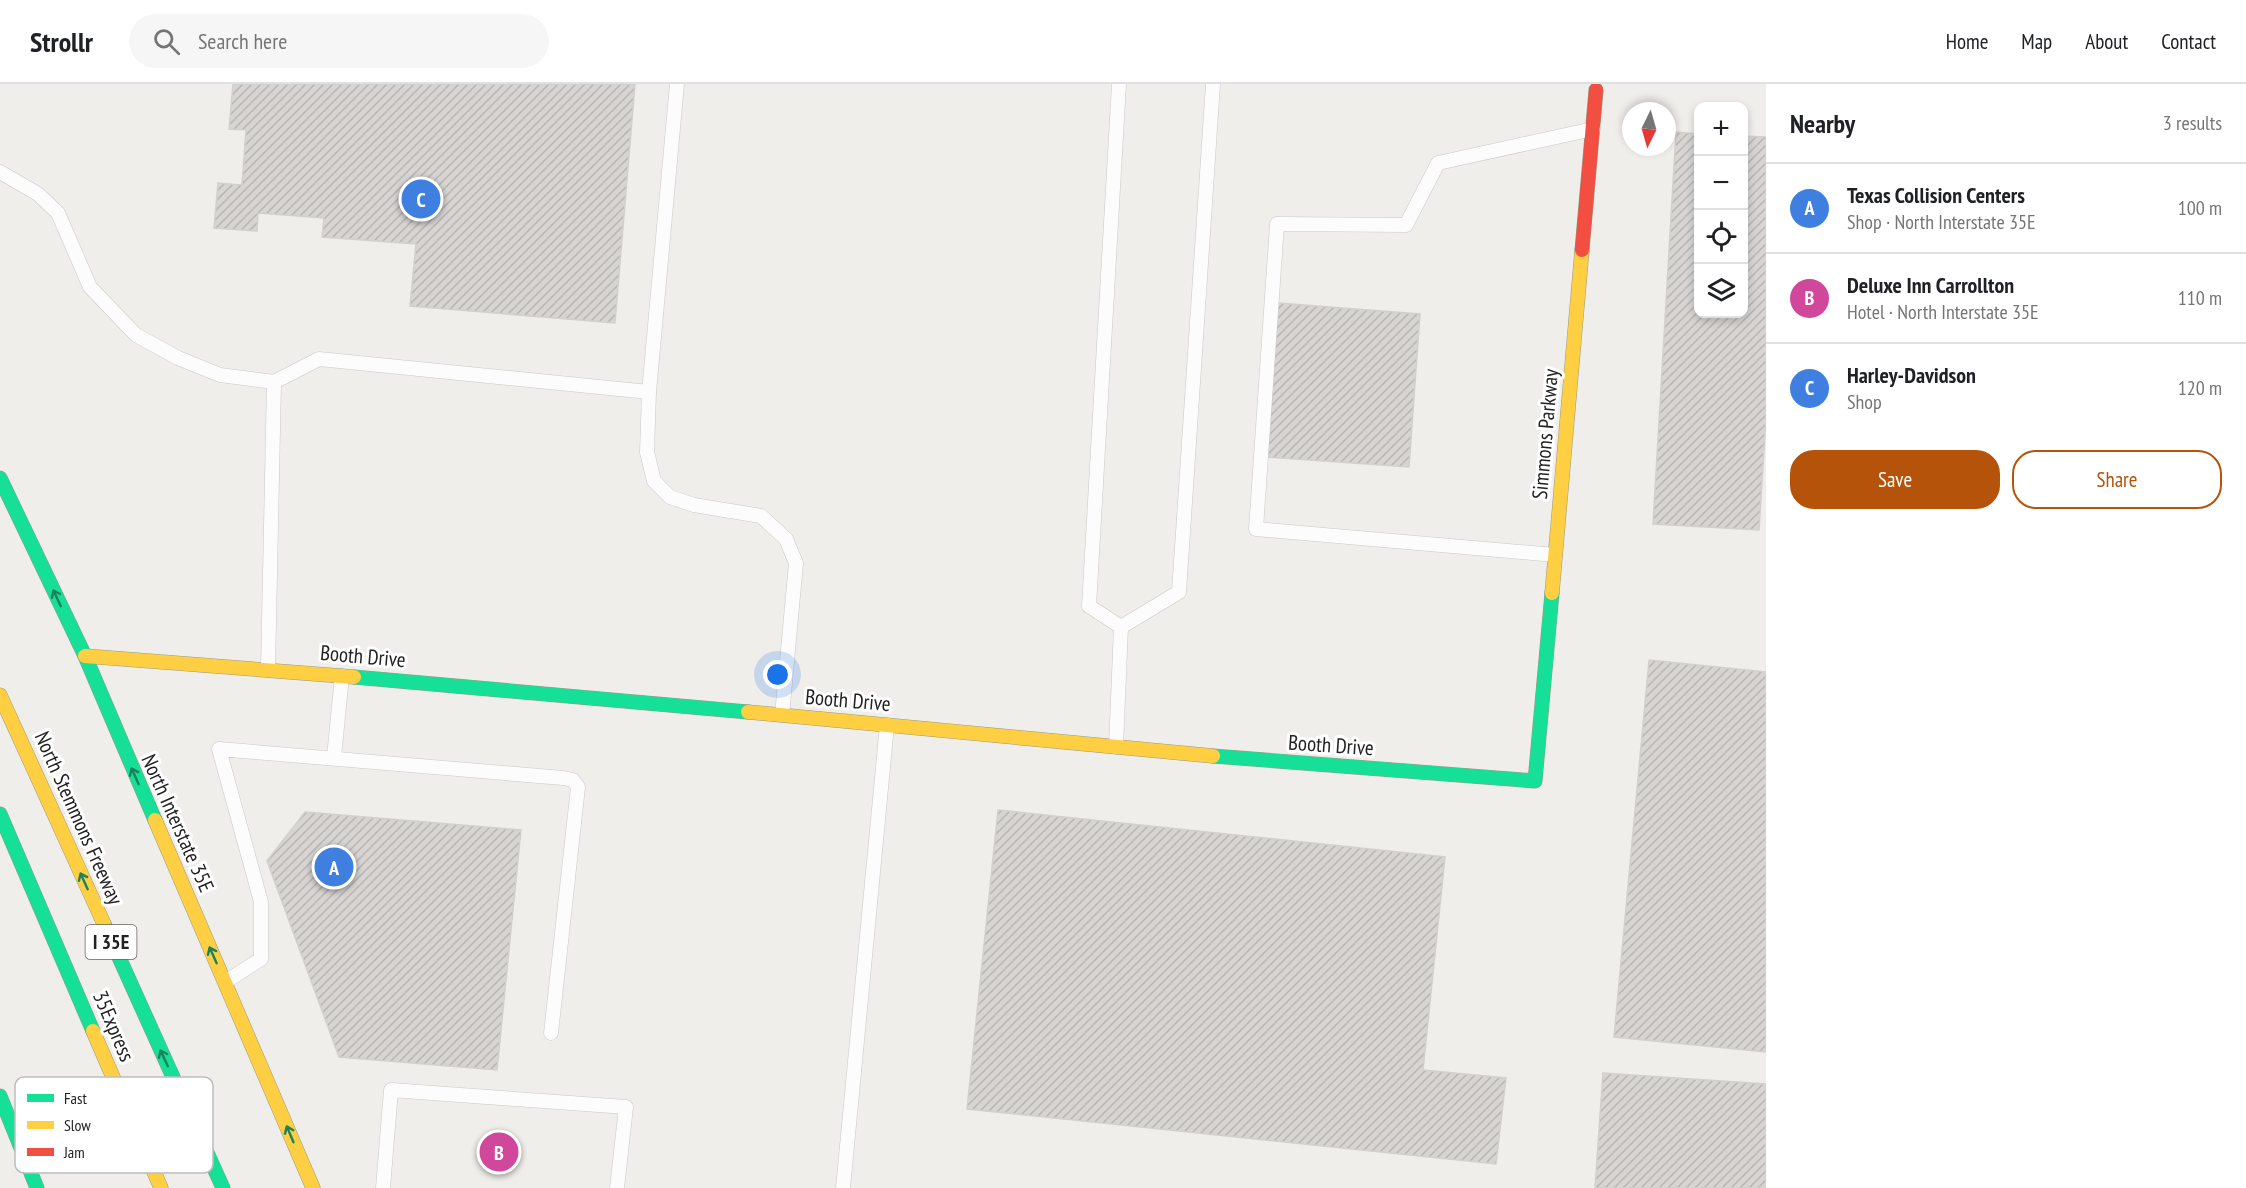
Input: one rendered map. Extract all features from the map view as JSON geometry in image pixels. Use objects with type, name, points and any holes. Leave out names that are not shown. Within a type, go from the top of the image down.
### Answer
[{"type":"main road","name":"Simmons Parkway","points":[[1535,781],[1596,90]]},
{"type":"main road","name":"North Interstate 35E","points":[[0,478],[85,656],[313,1188]]},
{"type":"main road","name":"Booth Drive","points":[[85,656],[782,715],[1288,764],[1535,781]]},
{"type":"main road","name":"North Stemmons Freeway","points":[[0,695],[173,1077]]},
{"type":"main road","name":"35Express","points":[[0,814],[113,1077]]},
{"type":"main road","points":[[0,1096],[15,1133]]},
{"type":"main road","name":"North Stemmons Freeway","points":[[213,1166],[223,1188]]},
{"type":"main road","points":[[31,1173],[37,1188]]},
{"type":"main road","name":"35Express","points":[[155,1173],[161,1188]]},
{"type":"lane","points":[[677,84],[649,392],[647,452],[654,481],[670,497],[694,505],[761,516],[786,538],[796,563],[782,715]]},
{"type":"lane","points":[[1119,84],[1089,606],[1121,627]]},
{"type":"lane","points":[[1121,627],[1179,592],[1214,84]]},
{"type":"lane","points":[[1555,555],[1256,529],[1277,224],[1406,225],[1438,163],[1593,129]]},
{"type":"lane","points":[[0,172],[39,194],[58,213],[90,287],[136,335],[178,358],[220,375],[274,382],[319,359],[649,392]]},
{"type":"lane","points":[[268,670],[274,382]]},
{"type":"lane","points":[[1116,747],[1121,627]]},
{"type":"lane","points":[[334,757],[342,676]]},
{"type":"lane","points":[[843,1188],[887,725]]},
{"type":"lane","points":[[225,982],[261,959],[261,902],[219,749],[334,757],[573,780],[578,787],[551,1033]]},
{"type":"lane","points":[[383,1188],[392,1090],[626,1107],[617,1188]]},
{"type":"building","points":[[233,84],[635,84],[615,323],[410,306],[416,244],[322,237],[324,218],[258,213],[257,231],[214,228],[218,183],[242,185],[246,130],[229,129]]},
{"type":"building","points":[[1676,132],[1694,134],[1694,318],[1748,318],[1748,136],[1766,137],[1766,417],[1759,530],[1653,524]]},
{"type":"building","points":[[1278,303],[1420,314],[1409,467],[1267,457]]},
{"type":"building","points":[[1649,660],[1766,672],[1766,1052],[1614,1037]]},
{"type":"building","points":[[998,810],[1445,857],[1423,1070],[1506,1078],[1496,1164],[967,1109]]},
{"type":"building","points":[[305,812],[521,830],[497,1070],[339,1057],[267,861]]},
{"type":"building","points":[[1603,1073],[1766,1084],[1766,1188],[1595,1188]]},
{"type":"traffic: fast","points":[[0,478],[85,656],[155,820]]},
{"type":"traffic: fast","points":[[1213,756],[1535,781],[1552,593]]},
{"type":"traffic: fast","points":[[354,677],[748,712]]},
{"type":"traffic: fast","points":[[0,814],[93,1031]]},
{"type":"traffic: fast","points":[[104,924],[173,1077]]},
{"type":"traffic: fast","points":[[0,1096],[15,1133]]},
{"type":"traffic: fast","points":[[213,1166],[223,1188]]},
{"type":"traffic: fast","points":[[31,1173],[37,1188]]},
{"type":"traffic: slow","points":[[1552,593],[1582,250]]},
{"type":"traffic: slow","points":[[85,656],[354,677]]},
{"type":"traffic: slow","points":[[0,695],[104,924]]},
{"type":"traffic: slow","points":[[748,712],[1213,756]]},
{"type":"traffic: slow","points":[[155,820],[313,1188]]},
{"type":"traffic: slow","points":[[93,1031],[113,1077]]},
{"type":"traffic: slow","points":[[155,1173],[161,1188]]},
{"type":"traffic: jam","points":[[1582,250],[1596,90]]},
{"type":"place","name":"Harley-Davidson","points":[[421,199]]},
{"type":"place","name":"Texas Collision Centers","points":[[334,867]]},
{"type":"place","name":"Deluxe Inn Carrollton","points":[[499,1152]]}]
